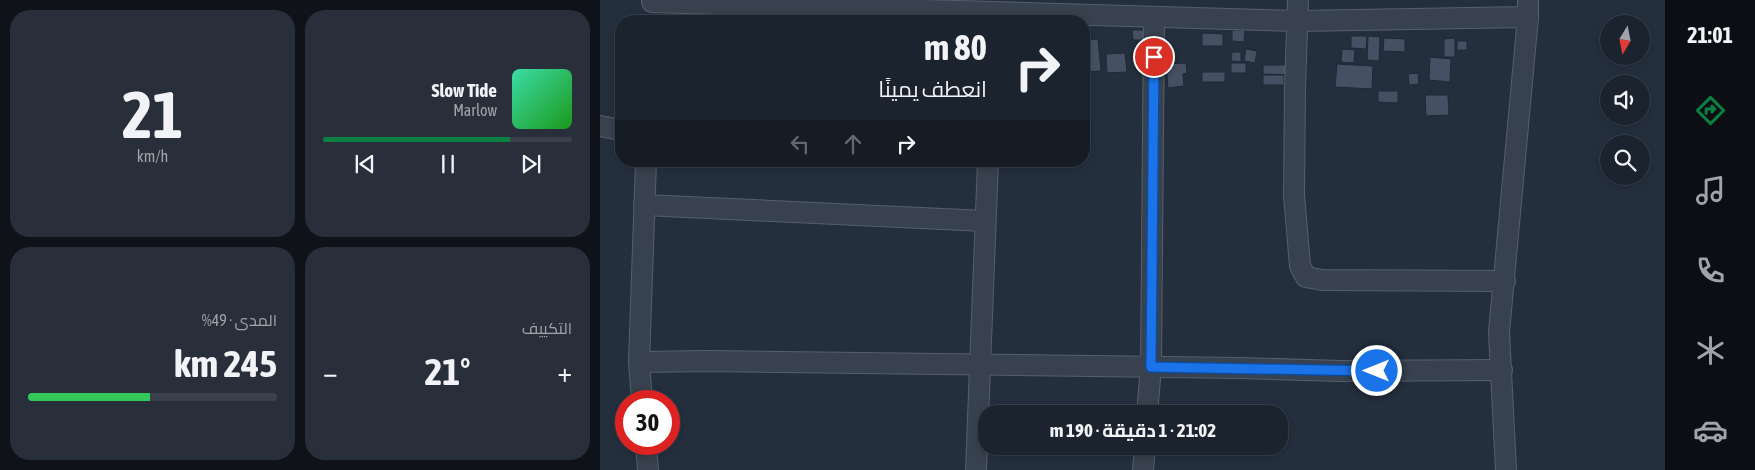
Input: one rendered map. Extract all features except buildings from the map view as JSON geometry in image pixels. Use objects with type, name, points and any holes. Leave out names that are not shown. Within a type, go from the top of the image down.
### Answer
[{"type":"street","points":[[1298,0],[1294,88],[1294,195],[1300,266],[1306,277],[1322,280],[1505,281]]},
{"type":"street","points":[[651,8],[993,11],[1085,15]]},
{"type":"street","points":[[1090,15],[1298,21],[1528,8],[1499,332],[1506,470]]},
{"type":"street","points":[[1149,405],[1151,367],[1154,18]]},
{"type":"street","points":[[600,126],[615,129]]},
{"type":"street","points":[[641,390],[639,362],[646,167]]},
{"type":"street","points":[[976,470],[988,167]]},
{"type":"street","points":[[644,206],[985,221]]},
{"type":"street","points":[[639,362],[708,361],[1349,371],[1502,370]]},
{"type":"street","points":[[647,455],[648,470]]},
{"type":"street","points":[[1143,470],[1144,455]]},
{"type":"route","points":[[1154,57],[1151,367],[1377,371]]}]
